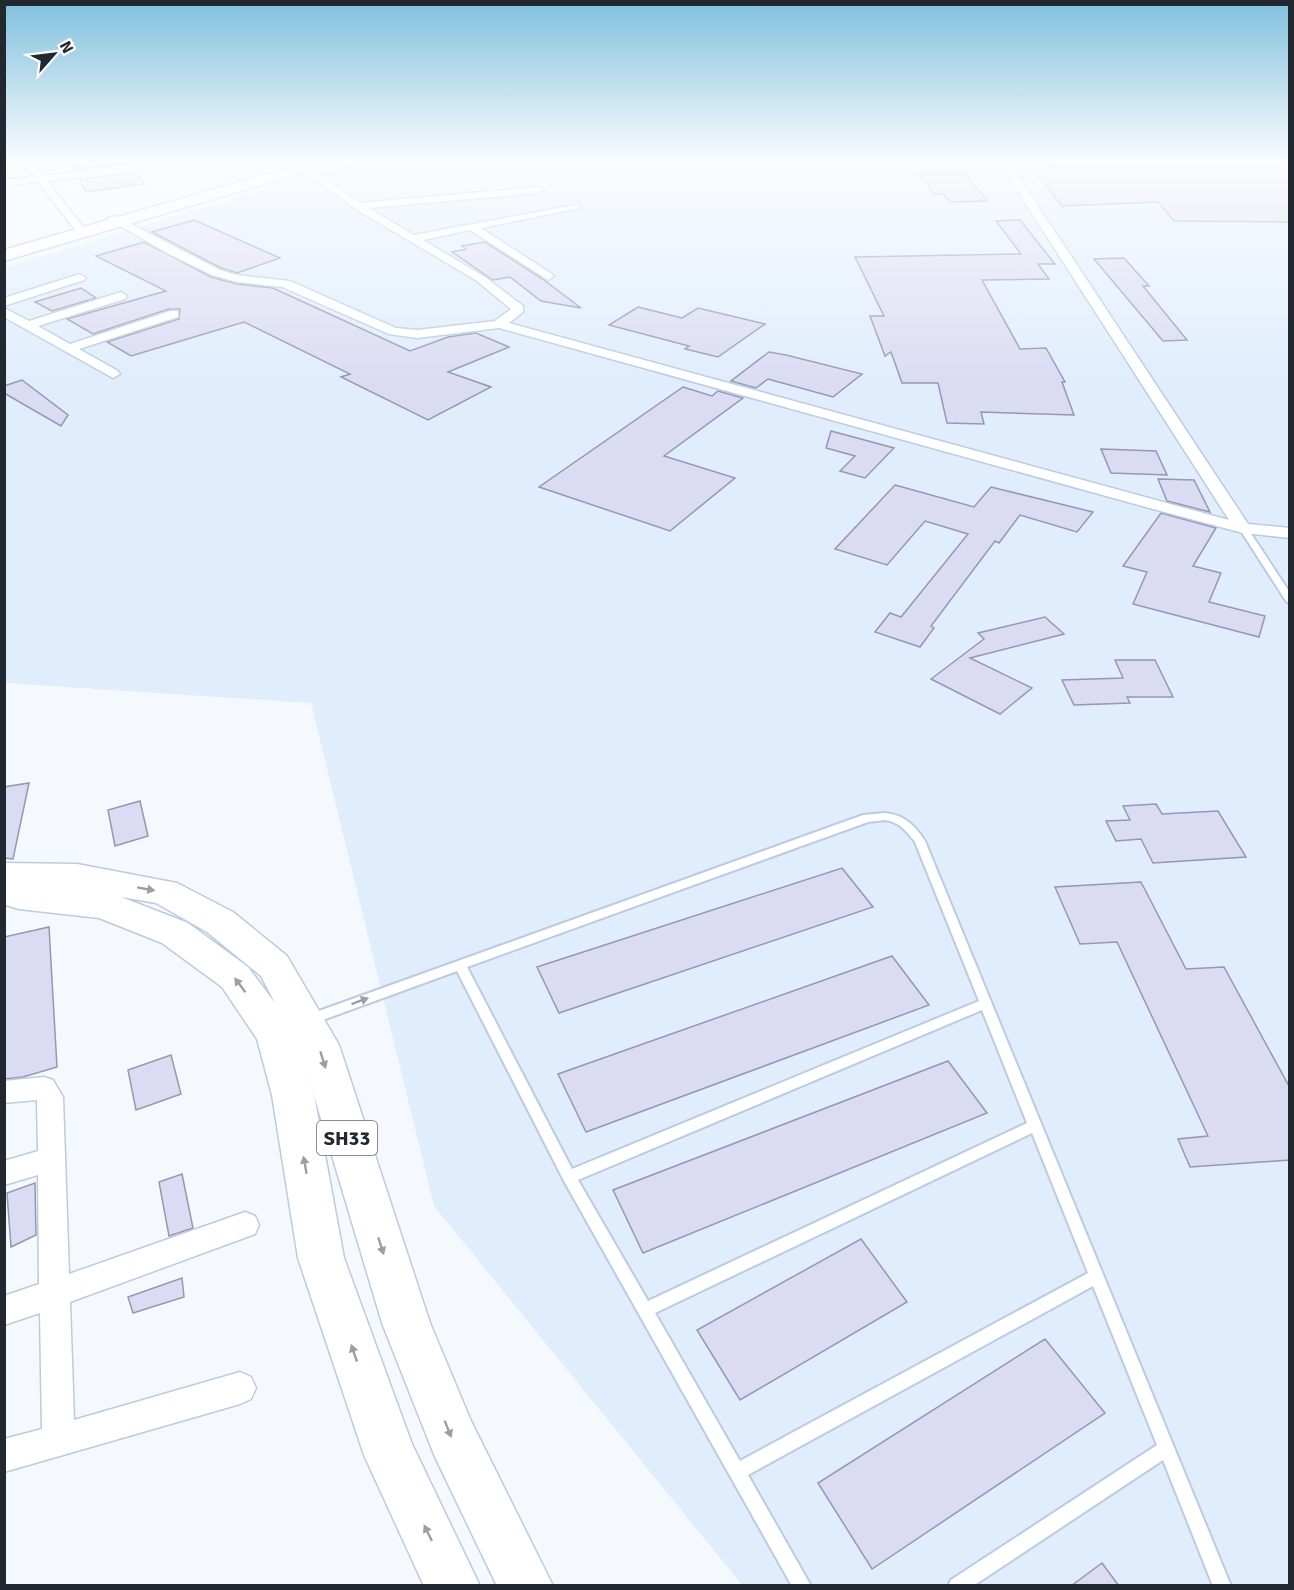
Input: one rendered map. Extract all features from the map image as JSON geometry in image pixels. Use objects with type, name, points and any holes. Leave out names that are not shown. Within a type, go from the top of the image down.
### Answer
[{"type":"main road","points":[[4,250],[61,233]]},
{"type":"main road","points":[[4,256],[75,233]]},
{"type":"main road","name":"SH33","points":[[4,876],[77,877],[164,892],[220,922],[274,966],[290,1028],[293,1095],[321,1258],[390,1455],[453,1586]]},
{"type":"main road","name":"SH33","points":[[4,898],[29,895],[104,905],[175,933],[235,977],[290,1028],[319,1045],[406,1323],[453,1439],[526,1586]]},
{"type":"street","points":[[141,233],[231,278],[269,279],[286,284],[393,331],[417,334],[499,324],[1243,528],[1290,533]]},
{"type":"street","points":[[406,233],[481,279],[519,309],[499,324]]},
{"type":"street","points":[[414,238],[439,233]]},
{"type":"street","points":[[482,233],[548,276]]},
{"type":"street","points":[[1050,233],[1243,528]]},
{"type":"street","points":[[4,302],[80,278]]},
{"type":"street","points":[[28,325],[121,296]]},
{"type":"street","points":[[4,312],[113,374]]},
{"type":"street","points":[[68,349],[174,314]]},
{"type":"street","points":[[4,1092],[44,1088],[50,1097],[58,1440]]},
{"type":"street","points":[[4,1173],[51,1159]]},
{"type":"street","points":[[4,1311],[245,1225]]},
{"type":"street","points":[[4,1456],[240,1388]]},
{"type":"lane","points":[[1243,528],[1290,602]]},
{"type":"lane","points":[[290,1028],[867,818],[891,815],[906,823],[920,841],[1222,1586]]},
{"type":"lane","points":[[460,965],[569,1177],[802,1586]]},
{"type":"lane","points":[[569,1177],[985,1004]]},
{"type":"lane","points":[[645,1310],[1035,1126]]},
{"type":"lane","points":[[737,1472],[1095,1277]]},
{"type":"lane","points":[[957,1586],[1165,1449]]},
{"type":"shaded area","points":[[119,233],[1289,233],[1289,1585],[742,1585],[434,1206],[311,703],[5,683],[4,268]]},
{"type":"building","points":[[154,233],[224,233],[280,258],[237,273],[221,268]]},
{"type":"building","points":[[1005,233],[1030,233],[1055,264],[1038,264],[1049,279],[982,280],[1020,349],[1046,348],[1065,382],[1062,382],[1074,415],[981,412],[984,424],[947,423],[938,383],[902,383],[891,352],[885,356],[870,316],[884,316],[855,257],[1021,254]]},
{"type":"building","points":[[144,242],[211,277],[237,284],[273,288],[410,351],[448,337],[476,333],[509,347],[448,372],[491,387],[428,420],[341,377],[350,374],[244,322],[131,356],[107,342],[179,319],[180,309],[169,309],[93,334],[67,319],[166,291],[96,256]]},
{"type":"building","points":[[485,242],[544,280],[581,308],[541,301],[510,277],[493,280],[452,252],[466,249],[462,246]]},
{"type":"building","points":[[1124,258],[1149,286],[1143,286],[1187,340],[1163,341],[1094,259]]},
{"type":"building","points":[[81,288],[96,298],[52,311],[35,302]]},
{"type":"building","points":[[638,307],[682,318],[698,308],[765,324],[718,357],[685,349],[689,346],[609,325]]},
{"type":"building","points":[[769,352],[862,374],[833,397],[768,379],[756,388],[731,381]]},
{"type":"building","points":[[22,380],[68,415],[61,426],[4,393],[4,386]]},
{"type":"building","points":[[683,387],[712,396],[718,391],[743,398],[664,456],[735,478],[670,531],[539,487]]},
{"type":"building","points":[[831,431],[894,448],[865,478],[840,471],[855,456],[826,448]]},
{"type":"building","points":[[1101,449],[1156,451],[1167,475],[1111,473]]},
{"type":"building","points":[[1158,479],[1194,480],[1210,512],[1167,501]]},
{"type":"building","points":[[895,485],[974,507],[991,487],[1093,512],[1077,532],[1020,515],[999,543],[995,541],[931,626],[934,628],[920,647],[875,632],[890,613],[901,617],[968,534],[925,521],[887,565],[835,549]]},
{"type":"building","points":[[1161,513],[1216,528],[1193,566],[1221,573],[1209,602],[1265,616],[1259,637],[1133,604],[1147,572],[1123,566]]},
{"type":"building","points":[[1045,617],[1064,634],[970,658],[1032,688],[1000,714],[931,679],[984,639],[978,633]]},
{"type":"building","points":[[1115,660],[1155,660],[1173,697],[1127,697],[1130,703],[1074,705],[1062,680],[1123,678]]},
{"type":"building","points":[[29,783],[13,859],[4,858],[4,787]]},
{"type":"building","points":[[140,801],[148,836],[115,846],[108,810]]},
{"type":"building","points":[[1156,804],[1162,814],[1218,811],[1246,857],[1153,863],[1141,839],[1116,841],[1106,821],[1130,820],[1123,806]]},
{"type":"building","points":[[842,868],[873,907],[559,1013],[537,967]]},
{"type":"building","points":[[1141,882],[1186,969],[1224,967],[1290,1088],[1290,1160],[1190,1167],[1178,1139],[1208,1136],[1117,942],[1080,944],[1055,887]]},
{"type":"building","points":[[49,927],[57,1067],[23,1077],[4,1079],[4,937]]},
{"type":"building","points":[[892,956],[929,1005],[586,1132],[558,1074]]},
{"type":"building","points":[[171,1055],[181,1094],[136,1110],[128,1070]]},
{"type":"building","points":[[948,1061],[987,1113],[643,1253],[613,1190]]},
{"type":"building","points":[[182,1174],[193,1228],[169,1236],[159,1182]]},
{"type":"building","points":[[35,1183],[36,1235],[11,1247],[7,1193]]},
{"type":"building","points":[[861,1239],[907,1302],[740,1400],[697,1330]]},
{"type":"building","points":[[182,1278],[184,1297],[133,1313],[128,1297]]},
{"type":"building","points":[[1045,1339],[1105,1413],[872,1569],[818,1483]]},
{"type":"building","points":[[1102,1563],[1119,1586],[1071,1586]]}]
